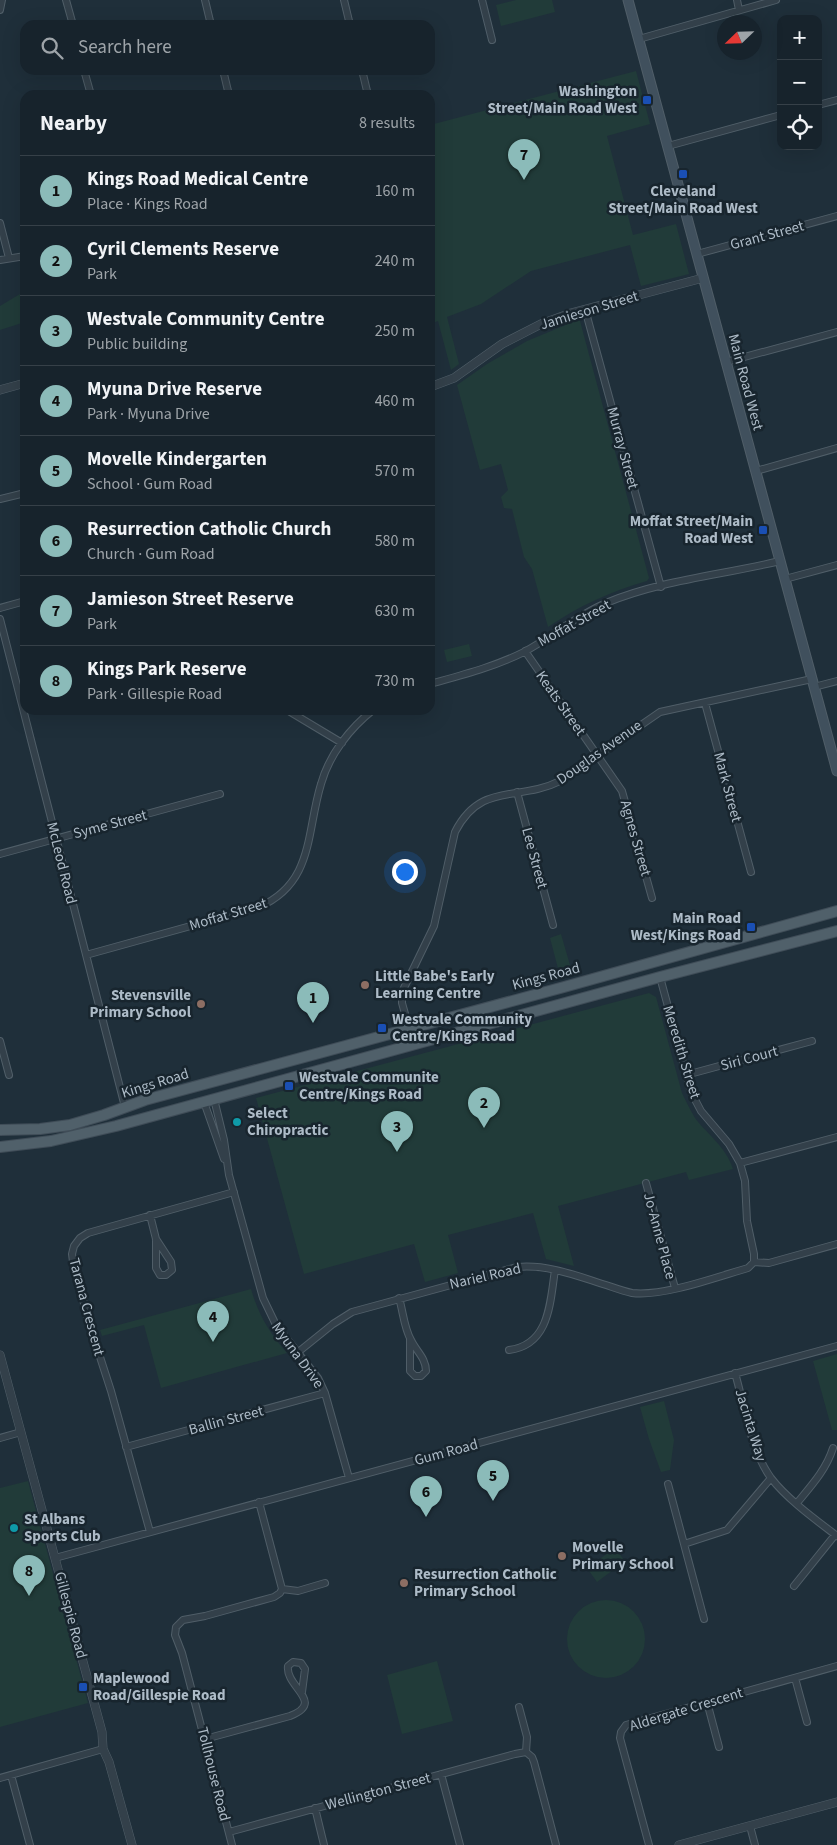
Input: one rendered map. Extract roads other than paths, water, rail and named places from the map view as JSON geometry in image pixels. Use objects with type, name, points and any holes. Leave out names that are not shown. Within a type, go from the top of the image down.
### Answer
[{"type":"main road","name":"Main Road West","points":[[628,0],[837,771]]},
{"type":"main road","name":"Kings Road","points":[[0,1130],[70,1124],[203,1085],[837,911]]},
{"type":"main road","name":"Kings Road","points":[[0,1147],[51,1141],[80,1135],[660,977],[837,931]]},
{"type":"main road","points":[[655,961],[660,977]]},
{"type":"main road","points":[[409,1028],[413,1044]]},
{"type":"main road","points":[[203,1085],[209,1101]]},
{"type":"street","points":[[0,10],[2,0]]},
{"type":"street","points":[[66,0],[71,20]]},
{"type":"street","points":[[205,0],[210,20]]},
{"type":"street","points":[[344,0],[349,20]]},
{"type":"street","points":[[482,0],[492,40]]},
{"type":"street","points":[[737,0],[739,10]]},
{"type":"street","points":[[639,39],[776,0]]},
{"type":"street","points":[[85,75],[89,90]]},
{"type":"street","points":[[224,75],[228,90]]},
{"type":"street","points":[[363,75],[367,90]]},
{"type":"street","points":[[822,104],[837,100]]},
{"type":"street","points":[[668,146],[777,116]]},
{"type":"street","name":"Grant Street","points":[[697,254],[837,216]]},
{"type":"street","points":[[0,223],[9,258]]},
{"type":"street","points":[[0,260],[20,257]]},
{"type":"street","name":"Jamieson Street","points":[[435,385],[454,378],[502,344],[556,318],[703,278]]},
{"type":"street","name":"Murray Street","points":[[585,309],[660,586]]},
{"type":"street","points":[[726,362],[837,332]]},
{"type":"street","points":[[0,390],[20,384]]},
{"type":"street","points":[[756,471],[837,448]]},
{"type":"street","points":[[0,499],[20,493]]},
{"type":"street","name":"Moffat Street","points":[[435,683],[474,672],[524,651],[569,623],[605,604],[660,586],[780,561]]},
{"type":"street","points":[[784,579],[837,565]]},
{"type":"street","points":[[0,608],[20,602]]},
{"type":"street","name":"McLeod Road","points":[[0,620],[20,692]]},
{"type":"street","name":"Keats Street","points":[[524,651],[598,755]]},
{"type":"street","name":"Douglas Avenue","points":[[409,1028],[402,1005],[402,992],[434,926],[455,832],[463,818],[475,806],[489,798],[552,785],[660,712],[813,683],[837,681]]},
{"type":"street","name":"Mark Street","points":[[705,703],[751,872]]},
{"type":"street","name":"McLeod Road","points":[[26,715],[125,1107]]},
{"type":"street","points":[[296,715],[342,743]]},
{"type":"street","name":"Moffat Street","points":[[86,955],[259,907],[280,895],[292,883],[300,869],[321,782],[332,758],[342,743],[368,715]]},
{"type":"street","name":"Agnes Street","points":[[598,755],[625,797],[652,898]]},
{"type":"street","name":"Lee Street","points":[[517,792],[553,925]]},
{"type":"street","name":"Syme Street","points":[[0,854],[220,794]]},
{"type":"street","name":"Meredith Street","points":[[660,977],[691,1092],[701,1111],[730,1144],[740,1163],[744,1180],[747,1221],[754,1262]]},
{"type":"street","name":"Siri Court","points":[[686,1075],[812,1040]]},
{"type":"street","points":[[0,1041],[9,1075]]},
{"type":"street","name":"Myuna Drive","points":[[209,1101],[224,1140],[229,1175]]},
{"type":"street","name":"Myuna Drive","points":[[209,1101],[267,1309],[276,1325],[318,1378],[326,1393],[349,1478]]},
{"type":"street","points":[[740,1163],[837,1137]]},
{"type":"street","name":"Jo-Anne Place","points":[[646,1183],[675,1288]]},
{"type":"street","name":"Tarana Crescent","points":[[150,1532],[111,1391],[90,1326],[72,1254],[77,1242],[88,1233],[234,1192]]},
{"type":"street","points":[[150,1215],[156,1239],[156,1268],[160,1274],[166,1274],[172,1270],[171,1262],[156,1239]]},
{"type":"street","points":[[754,1262],[769,1263],[837,1244]]},
{"type":"street","name":"Nariel Road","points":[[297,1353],[333,1324],[352,1312],[517,1267],[540,1266],[629,1292],[647,1294],[748,1268],[754,1262]]},
{"type":"street","points":[[509,1350],[527,1345],[542,1328],[548,1312],[555,1270]]},
{"type":"street","points":[[399,1298],[410,1339],[410,1372],[415,1376],[421,1376],[426,1371],[424,1362],[410,1339]]},
{"type":"street","name":"Gum Road","points":[[55,1558],[837,1346]]},
{"type":"street","name":"Gillespie Road","points":[[0,1356],[102,1732],[103,1749],[110,1762],[132,1845]]},
{"type":"street","name":"Jacinta Way","points":[[735,1373],[755,1446],[771,1478],[797,1504],[836,1535]]},
{"type":"street","name":"Ballin Street","points":[[126,1447],[326,1393]]},
{"type":"street","points":[[0,1438],[21,1432]]},
{"type":"street","points":[[797,1504],[823,1470],[834,1448]]},
{"type":"street","points":[[684,1544],[721,1534],[727,1530],[771,1478]]},
{"type":"street","points":[[668,1484],[704,1619]]},
{"type":"street","points":[[259,1502],[282,1589],[298,1590],[325,1583]]},
{"type":"street","points":[[794,1586],[836,1535]]},
{"type":"street","name":"Tollhouse Road","points":[[232,1845],[182,1653],[175,1635],[176,1627],[183,1620],[205,1616],[274,1597],[282,1589]]},
{"type":"street","name":"Aldergate Crescent","points":[[649,1845],[620,1738],[621,1732],[626,1725],[631,1722],[837,1666]]},
{"type":"street","points":[[794,1678],[807,1722]]},
{"type":"street","points":[[205,1739],[298,1713],[305,1705],[302,1692]]},
{"type":"street","points":[[707,1702],[719,1747]]},
{"type":"street","points":[[519,1707],[527,1737],[526,1752],[532,1757],[534,1762],[556,1845]]},
{"type":"street","points":[[0,1778],[103,1749]]},
{"type":"street","name":"Wellington Street","points":[[229,1832],[526,1752]]},
{"type":"street","points":[[11,1774],[30,1845]]},
{"type":"street","points":[[441,1774],[460,1845]]},
{"type":"street","points":[[679,1845],[837,1802]]},
{"type":"street","points":[[315,1808],[324,1845]]},
{"type":"street","points":[[750,1826],[755,1845]]},
{"type":"place","name":"Washington Street/Main Road West","points":[[647,100]]},
{"type":"place","name":"Cleveland Street/Main Road West","points":[[683,174]]},
{"type":"place","name":"Jamieson Street Reserve","points":[[524,180]]},
{"type":"place","name":"Moffat Street/Main Road West","points":[[763,530]]},
{"type":"place","name":"Main Road West/Kings Road","points":[[751,927]]},
{"type":"place","name":"Little Babe's Early Learning Centre","points":[[365,985]]},
{"type":"place","name":"Stevensville Primary School","points":[[201,1004]]},
{"type":"place","name":"Kings Road Medical Centre","points":[[313,1023]]},
{"type":"place","name":"Westvale Community Centre/Kings Road","points":[[382,1028]]},
{"type":"place","name":"Westvale Communite Centre/Kings Road","points":[[289,1086]]},
{"type":"place","name":"Select Chiropractic","points":[[237,1122]]},
{"type":"place","name":"Cyril Clements Reserve","points":[[484,1128]]},
{"type":"place","name":"Westvale Community Centre","points":[[397,1152]]},
{"type":"place","name":"Myuna Drive Reserve","points":[[213,1342]]},
{"type":"place","name":"Movelle Kindergarten","points":[[493,1501]]},
{"type":"place","name":"Resurrection Catholic Church","points":[[426,1517]]},
{"type":"place","name":"St Albans Sports Club","points":[[14,1528]]},
{"type":"place","name":"Movelle Primary School","points":[[562,1556]]},
{"type":"place","name":"Resurrection Catholic Primary School","points":[[404,1583]]},
{"type":"place","name":"Kings Park Reserve","points":[[29,1596]]},
{"type":"place","name":"Maplewood Road/Gillespie Road","points":[[83,1687]]}]
